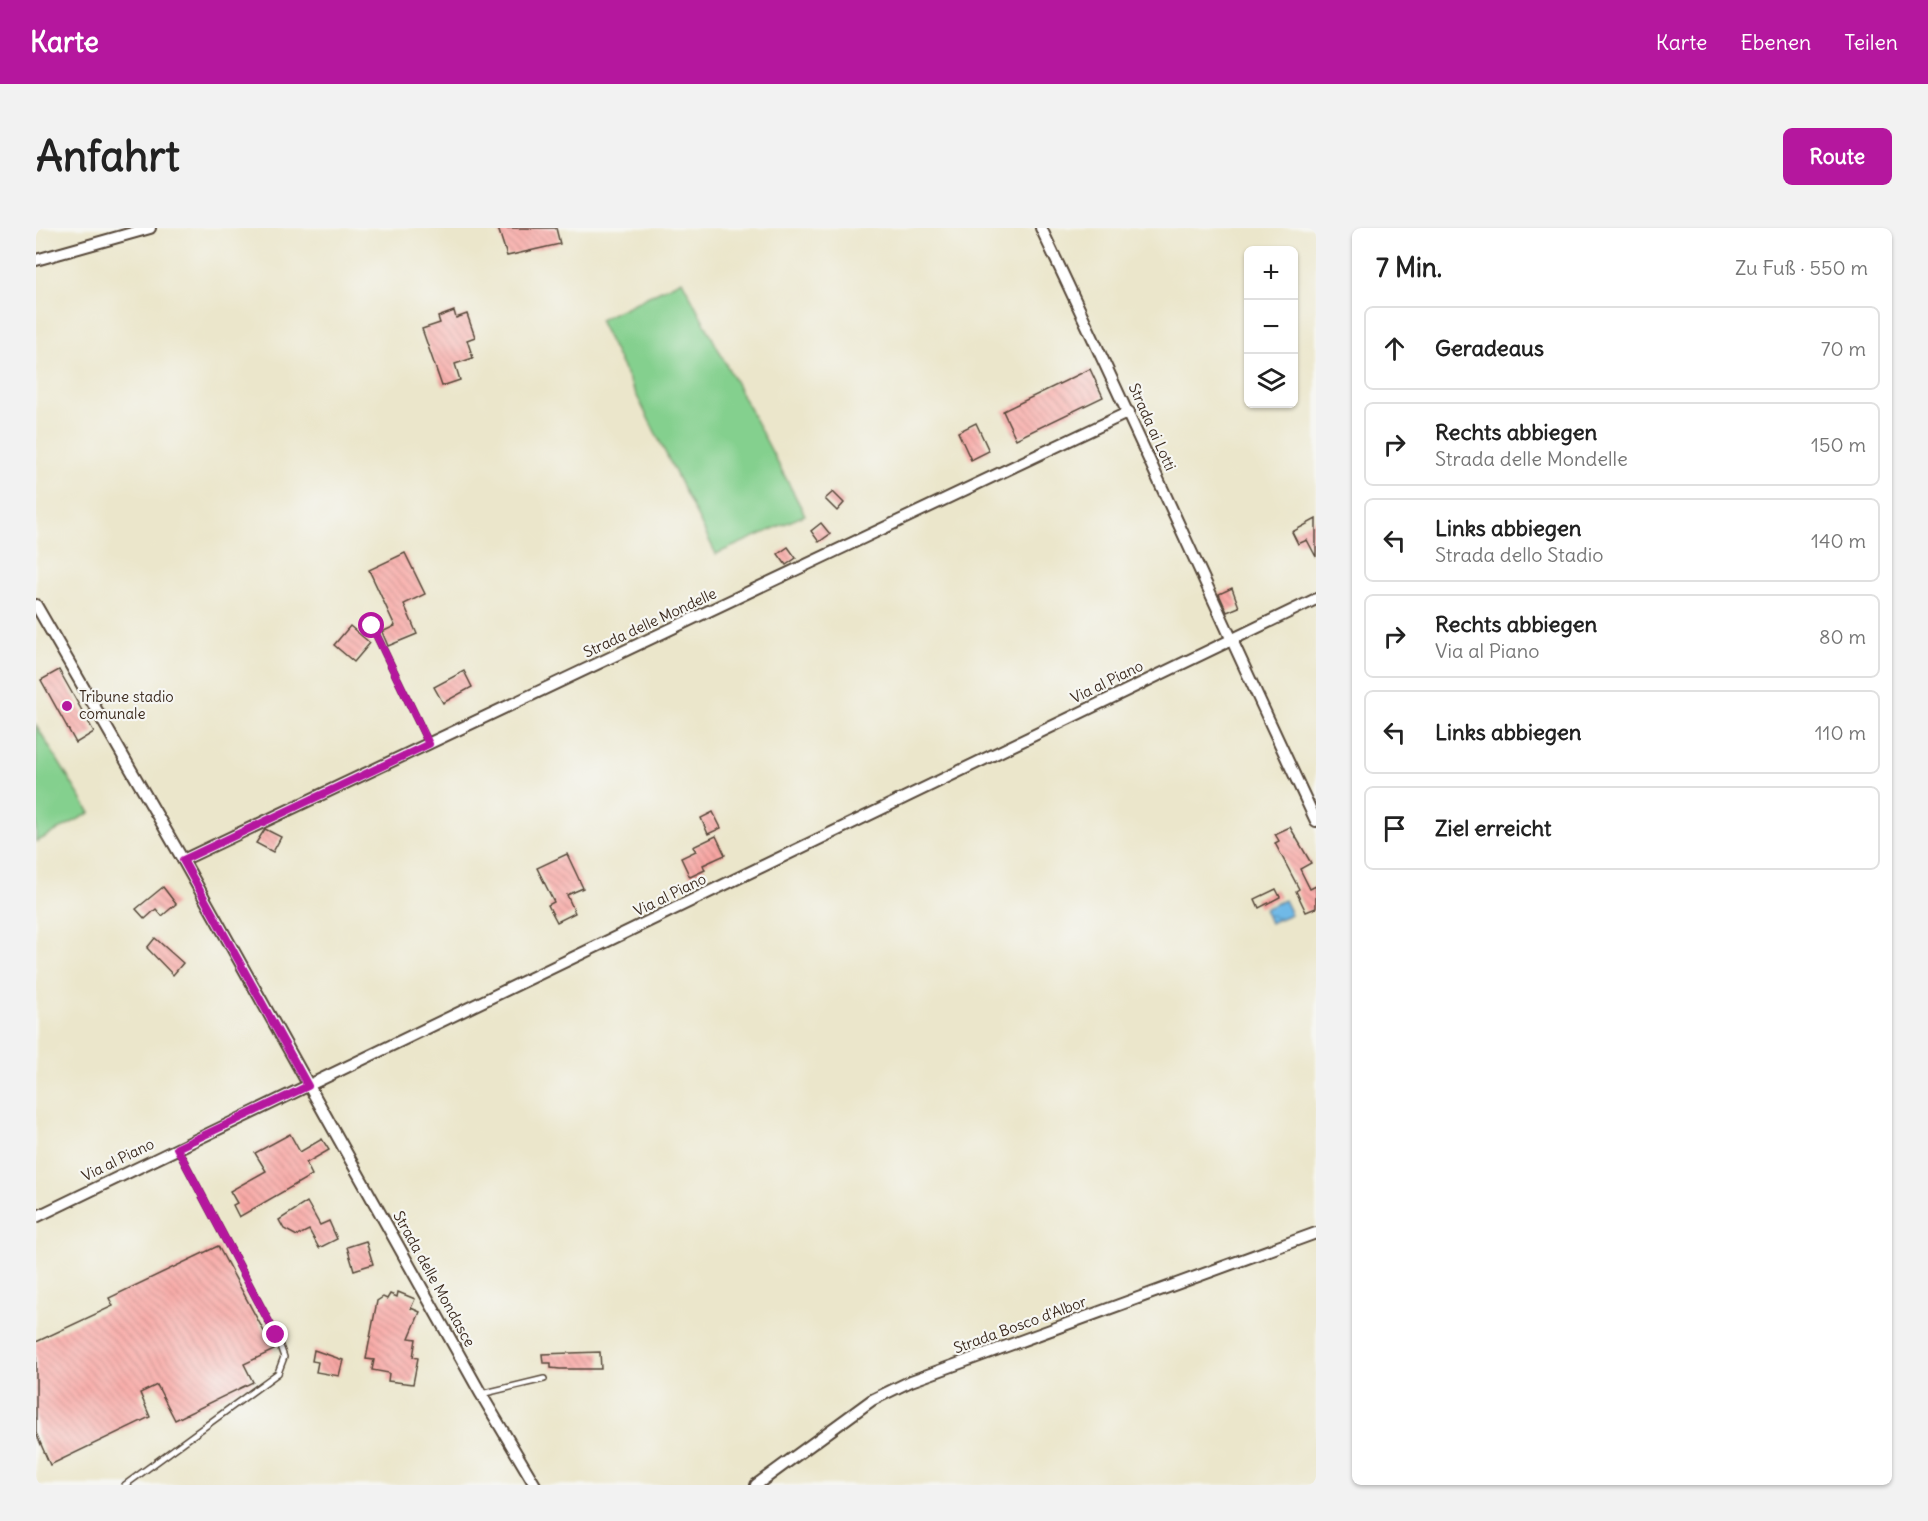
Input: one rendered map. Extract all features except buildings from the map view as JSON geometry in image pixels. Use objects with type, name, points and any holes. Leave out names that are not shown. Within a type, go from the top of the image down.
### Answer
[{"type":"street","points":[[36,260],[150,228]]},
{"type":"street","name":"Strada ai Lotti","points":[[1041,228],[1129,412],[1231,640],[1316,821]]},
{"type":"street","name":"Strada delle Mondelle","points":[[183,860],[1129,412]]},
{"type":"street","name":"Via al Piano","points":[[36,1216],[1316,599]]},
{"type":"street","name":"Strada delle Mondasce","points":[[36,605],[183,860],[481,1394],[536,1485]]},
{"type":"street","name":"Strada Bosco d'Albor","points":[[756,1485],[872,1400],[911,1381],[1316,1233]]},
{"type":"lane","points":[[372,626],[429,744]]},
{"type":"lane","points":[[125,1485],[278,1373],[284,1357],[276,1335],[177,1148]]},
{"type":"lane","points":[[481,1394],[544,1379]]},
{"type":"green space","points":[[682,280],[805,515],[716,554],[599,320]]},
{"type":"green space","points":[[36,725],[90,813],[36,842]]},
{"type":"water","points":[[1284,900],[1291,914],[1270,923],[1264,909]]},
{"type":"place","name":"Tribune stadio comunale","points":[[67,706]]},
{"type":"route","points":[[276,1335],[177,1148],[308,1086],[183,860],[429,744],[372,626]]}]
